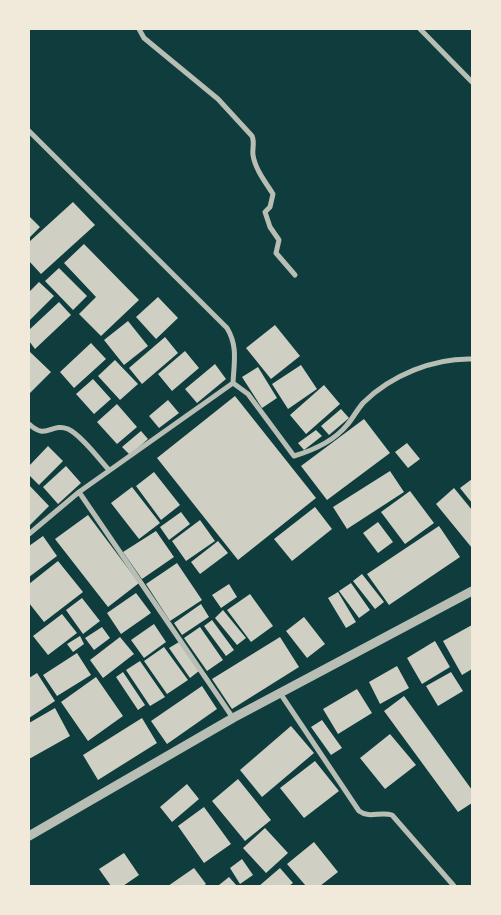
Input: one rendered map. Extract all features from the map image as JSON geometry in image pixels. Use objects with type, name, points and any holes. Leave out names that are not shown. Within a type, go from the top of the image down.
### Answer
[{"type":"street","points":[[139,29],[144,38],[218,99],[252,136],[255,143],[253,154],[264,180],[273,194],[270,207],[265,212],[270,226],[279,240],[276,253],[295,276]]},
{"type":"street","points":[[420,29],[472,82]]},
{"type":"street","points":[[29,131],[227,328],[234,339],[236,350],[233,382],[79,492],[29,534]]},
{"type":"street","points":[[233,382],[248,394],[294,456],[312,451],[323,445],[346,427],[364,403],[394,380],[420,368],[443,362],[472,359]]},
{"type":"street","points":[[29,424],[40,432],[46,432],[58,427],[67,429],[75,434],[109,470]]},
{"type":"street","points":[[79,492],[233,718]]},
{"type":"street","points":[[29,836],[233,718],[472,591]]},
{"type":"street","points":[[280,693],[359,811],[368,816],[384,813],[392,815],[454,886]]},
{"type":"building","points":[[73,202],[95,225],[41,274],[29,261],[29,242]]},
{"type":"building","points":[[29,216],[40,227],[29,238]]},
{"type":"building","points":[[84,244],[139,300],[101,336],[79,314],[96,297],[64,263]]},
{"type":"building","points":[[59,268],[87,296],[73,310],[45,281]]},
{"type":"building","points":[[39,282],[54,296],[29,321],[29,292]]},
{"type":"building","points":[[158,297],[178,318],[156,339],[136,317]]},
{"type":"building","points":[[59,302],[71,315],[35,349],[29,341],[29,330]]},
{"type":"building","points":[[128,321],[148,346],[124,365],[104,340]]},
{"type":"building","points":[[275,325],[300,356],[271,379],[246,348]]},
{"type":"building","points":[[165,337],[178,353],[142,384],[129,368]]},
{"type":"building","points":[[91,343],[106,359],[74,388],[60,372]]},
{"type":"building","points":[[29,351],[51,372],[30,393],[29,392]]},
{"type":"building","points":[[185,351],[199,368],[172,391],[158,374]]},
{"type":"building","points":[[115,360],[138,384],[120,400],[98,376]]},
{"type":"building","points":[[215,364],[226,379],[197,403],[185,389]]},
{"type":"building","points":[[301,365],[317,389],[288,409],[272,384]]},
{"type":"building","points":[[258,367],[277,398],[262,408],[242,377]]},
{"type":"building","points":[[93,379],[111,399],[94,414],[76,394]]},
{"type":"building","points":[[324,385],[340,404],[306,434],[290,415]]},
{"type":"building","points":[[235,396],[316,498],[238,560],[157,458]]},
{"type":"building","points":[[168,400],[179,413],[159,428],[149,416]]},
{"type":"building","points":[[117,404],[137,427],[117,444],[97,422]]},
{"type":"building","points":[[341,409],[349,418],[329,435],[321,426]]},
{"type":"building","points":[[364,419],[390,453],[327,500],[301,466]]},
{"type":"building","points":[[316,430],[322,436],[304,450],[298,443]]},
{"type":"building","points":[[141,431],[148,439],[130,455],[122,447]]},
{"type":"building","points":[[407,443],[420,459],[408,468],[395,452]]},
{"type":"building","points":[[48,446],[63,461],[39,485],[29,475],[29,466]]},
{"type":"building","points":[[66,466],[81,483],[58,504],[43,487]]},
{"type":"building","points":[[390,471],[404,492],[347,529],[333,507]]},
{"type":"building","points":[[154,472],[180,505],[161,520],[136,486]]},
{"type":"building","points":[[472,479],[472,503],[460,488]]},
{"type":"building","points":[[29,485],[49,506],[29,526]]},
{"type":"building","points":[[132,487],[160,523],[139,539],[111,503]]},
{"type":"building","points":[[454,488],[472,510],[472,548],[436,504]]},
{"type":"building","points":[[410,491],[434,523],[405,544],[381,512]]},
{"type":"building","points":[[315,507],[332,529],[292,561],[274,539]]},
{"type":"building","points":[[181,512],[190,524],[169,540],[160,527]]},
{"type":"building","points":[[88,515],[139,583],[108,607],[55,539]]},
{"type":"building","points":[[200,520],[215,541],[186,561],[172,541]]},
{"type":"building","points":[[378,522],[393,542],[378,553],[363,533]]},
{"type":"building","points":[[439,526],[460,557],[389,605],[367,574]]},
{"type":"building","points":[[156,531],[174,557],[142,579],[123,552]]},
{"type":"building","points":[[43,536],[57,556],[29,577],[29,546]]},
{"type":"building","points":[[218,541],[228,553],[200,574],[191,562]]},
{"type":"building","points":[[58,561],[83,592],[44,622],[29,603],[29,584]]},
{"type":"building","points":[[177,563],[202,600],[170,621],[146,584]]},
{"type":"building","points":[[362,574],[384,602],[375,609],[353,581]]},
{"type":"building","points":[[351,583],[370,610],[359,618],[339,591]]},
{"type":"building","points":[[229,584],[237,597],[221,608],[212,595]]},
{"type":"building","points":[[338,592],[356,622],[346,628],[328,598]]},
{"type":"building","points":[[136,593],[151,613],[121,634],[107,613]]},
{"type":"building","points":[[250,594],[273,626],[251,642],[227,610]]},
{"type":"building","points":[[82,598],[100,621],[83,634],[66,610]]},
{"type":"building","points":[[201,604],[209,617],[182,635],[174,623]]},
{"type":"building","points":[[223,610],[246,638],[237,645],[215,618]]},
{"type":"building","points":[[62,614],[77,633],[48,655],[33,636]]},
{"type":"building","points":[[304,617],[325,644],[307,658],[286,631]]},
{"type":"building","points":[[212,620],[234,650],[226,656],[204,626]]},
{"type":"building","points":[[154,624],[166,642],[144,658],[131,640]]},
{"type":"building","points":[[472,625],[472,669],[462,675],[443,641]]},
{"type":"building","points":[[102,627],[110,638],[94,650],[85,638]]},
{"type":"building","points":[[200,627],[223,660],[207,671],[184,638]]},
{"type":"building","points":[[80,636],[84,644],[73,652],[67,644]]},
{"type":"building","points":[[120,637],[134,654],[103,678],[90,660]]},
{"type":"building","points":[[280,637],[299,667],[232,709],[212,679]]},
{"type":"building","points":[[435,641],[450,667],[422,684],[407,658]]},
{"type":"building","points":[[179,642],[199,671],[190,678],[169,648]]},
{"type":"building","points":[[164,647],[188,680],[167,694],[144,661]]},
{"type":"building","points":[[77,653],[91,675],[57,696],[43,675]]},
{"type":"building","points":[[140,661],[165,697],[150,706],[126,670]]},
{"type":"building","points":[[397,666],[409,688],[380,704],[369,682]]},
{"type":"building","points":[[123,672],[145,705],[138,710],[116,677]]},
{"type":"building","points":[[451,672],[463,691],[438,706],[426,686]]},
{"type":"building","points":[[37,673],[55,701],[29,718],[29,678]]},
{"type":"building","points":[[96,677],[123,716],[88,741],[61,702]]},
{"type":"building","points":[[202,686],[217,709],[167,744],[151,721]]},
{"type":"building","points":[[357,689],[372,713],[338,734],[323,709]]},
{"type":"building","points":[[404,696],[472,790],[472,803],[458,812],[384,711]]},
{"type":"building","points":[[55,708],[70,736],[29,759],[29,723]]},
{"type":"building","points":[[142,718],[157,743],[98,780],[83,755]]},
{"type":"building","points":[[322,720],[342,748],[331,755],[311,727]]},
{"type":"building","points":[[291,726],[314,753],[262,797],[240,770]]},
{"type":"building","points":[[390,734],[416,765],[385,789],[360,758]]},
{"type":"building","points":[[315,761],[339,791],[304,818],[280,788]]},
{"type":"building","points":[[238,779],[271,820],[245,841],[212,801]]},
{"type":"building","points":[[187,784],[199,799],[172,822],[160,807]]},
{"type":"building","points":[[204,807],[231,844],[204,863],[178,826]]},
{"type":"building","points":[[265,828],[288,853],[266,873],[243,848]]},
{"type":"building","points":[[314,842],[338,872],[320,886],[306,886],[287,864]]},
{"type":"building","points":[[124,853],[139,875],[123,886],[111,886],[99,869]]},
{"type":"building","points":[[242,859],[253,875],[240,884],[230,868]]},
{"type":"building","points":[[194,868],[206,884],[203,886],[168,886]]},
{"type":"building","points":[[280,868],[293,883],[289,886],[259,886]]},
{"type":"building","points":[[229,877],[237,886],[219,885]]}]
